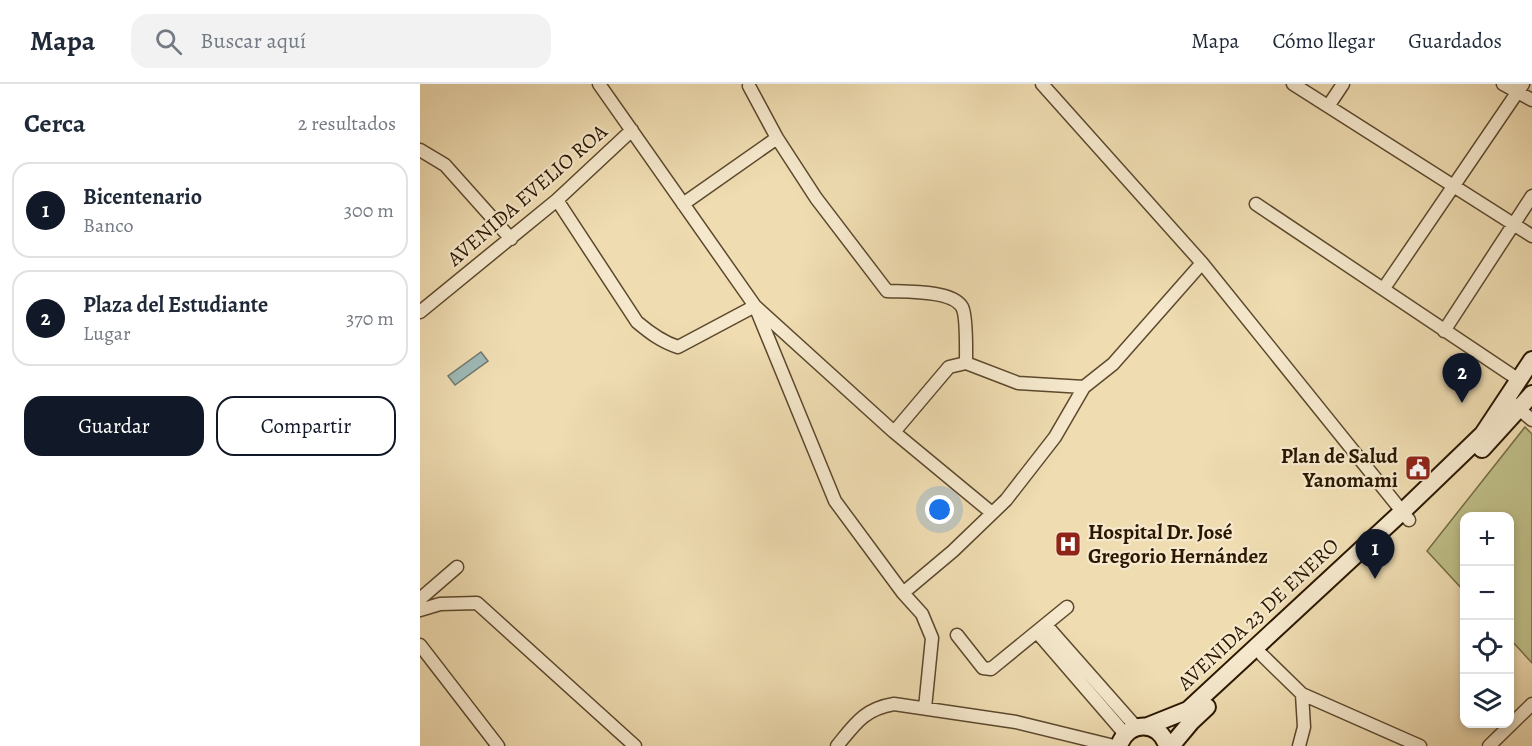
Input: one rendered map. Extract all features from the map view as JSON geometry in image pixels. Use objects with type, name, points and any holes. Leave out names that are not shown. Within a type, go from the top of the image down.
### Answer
[{"type":"main road","name":"AVENIDA 23 DE ENERO","points":[[1513,404],[1519,380],[1532,360]]},
{"type":"main road","name":"AVENIDA 23 DE ENERO","points":[[1172,746],[1191,722],[1406,516],[1513,404],[1532,393]]},
{"type":"main road","name":"AVENIDA 23 DE ENERO","points":[[1128,736],[1188,710],[1406,516]]},
{"type":"main road","points":[[1128,736],[1160,732],[1167,746]]},
{"type":"street","points":[[599,84],[755,306],[894,432],[992,513]]},
{"type":"street","points":[[1042,84],[1202,262],[1406,516]]},
{"type":"street","points":[[1293,84],[1532,236]]},
{"type":"street","points":[[1329,105],[1343,84]]},
{"type":"street","points":[[1503,84],[1520,88],[1532,100]]},
{"type":"street","points":[[749,86],[777,138],[816,198],[887,291],[934,294],[955,298],[964,309],[966,363]]},
{"type":"street","points":[[1384,288],[1520,88]]},
{"type":"street","name":"AVENIDA EVELIO ROA","points":[[420,312],[557,200],[632,130]]},
{"type":"street","points":[[683,204],[777,138]]},
{"type":"street","points":[[420,150],[445,165],[511,239]]},
{"type":"street","points":[[1444,331],[1532,196]]},
{"type":"street","points":[[557,200],[637,322],[668,344],[678,347],[755,306]]},
{"type":"street","points":[[1256,204],[1519,380]]},
{"type":"street","points":[[903,592],[953,551],[1006,500],[1055,437],[1084,387],[1113,364],[1202,262]]},
{"type":"street","points":[[755,306],[835,501],[922,614],[932,638],[925,708]]},
{"type":"street","points":[[894,432],[949,367],[966,363],[1018,383],[1084,387]]},
{"type":"street","points":[[1513,404],[1532,420]]},
{"type":"street","points":[[420,599],[458,567]]},
{"type":"street","points":[[420,610],[440,604],[477,603],[635,746]]},
{"type":"street","points":[[957,635],[983,668],[991,669],[1067,608]]},
{"type":"street","points":[[1042,628],[1128,736]]},
{"type":"street","points":[[420,645],[498,746]]},
{"type":"street","points":[[1262,655],[1302,694],[1420,746]]},
{"type":"street","points":[[1299,746],[1304,727],[1302,694]]},
{"type":"street","points":[[837,746],[862,716],[879,707],[894,704],[1128,736]]},
{"type":"street","points":[[1489,746],[1532,704]]},
{"type":"green space","points":[[1525,427],[1532,434],[1532,663],[1514,643],[1514,512],[1460,512],[1460,587],[1427,551]]},
{"type":"water","points":[[481,352],[488,361],[455,385],[448,376]]},
{"type":"place","name":"Plaza del Estudiante","points":[[1462,403]]},
{"type":"place","name":"Plan de Salud Yanomami","points":[[1418,468]]},
{"type":"place","name":"Hospital Dr. José Gregorio Hernández","points":[[1068,544]]},
{"type":"place","name":"Bicentenario","points":[[1375,579]]}]
